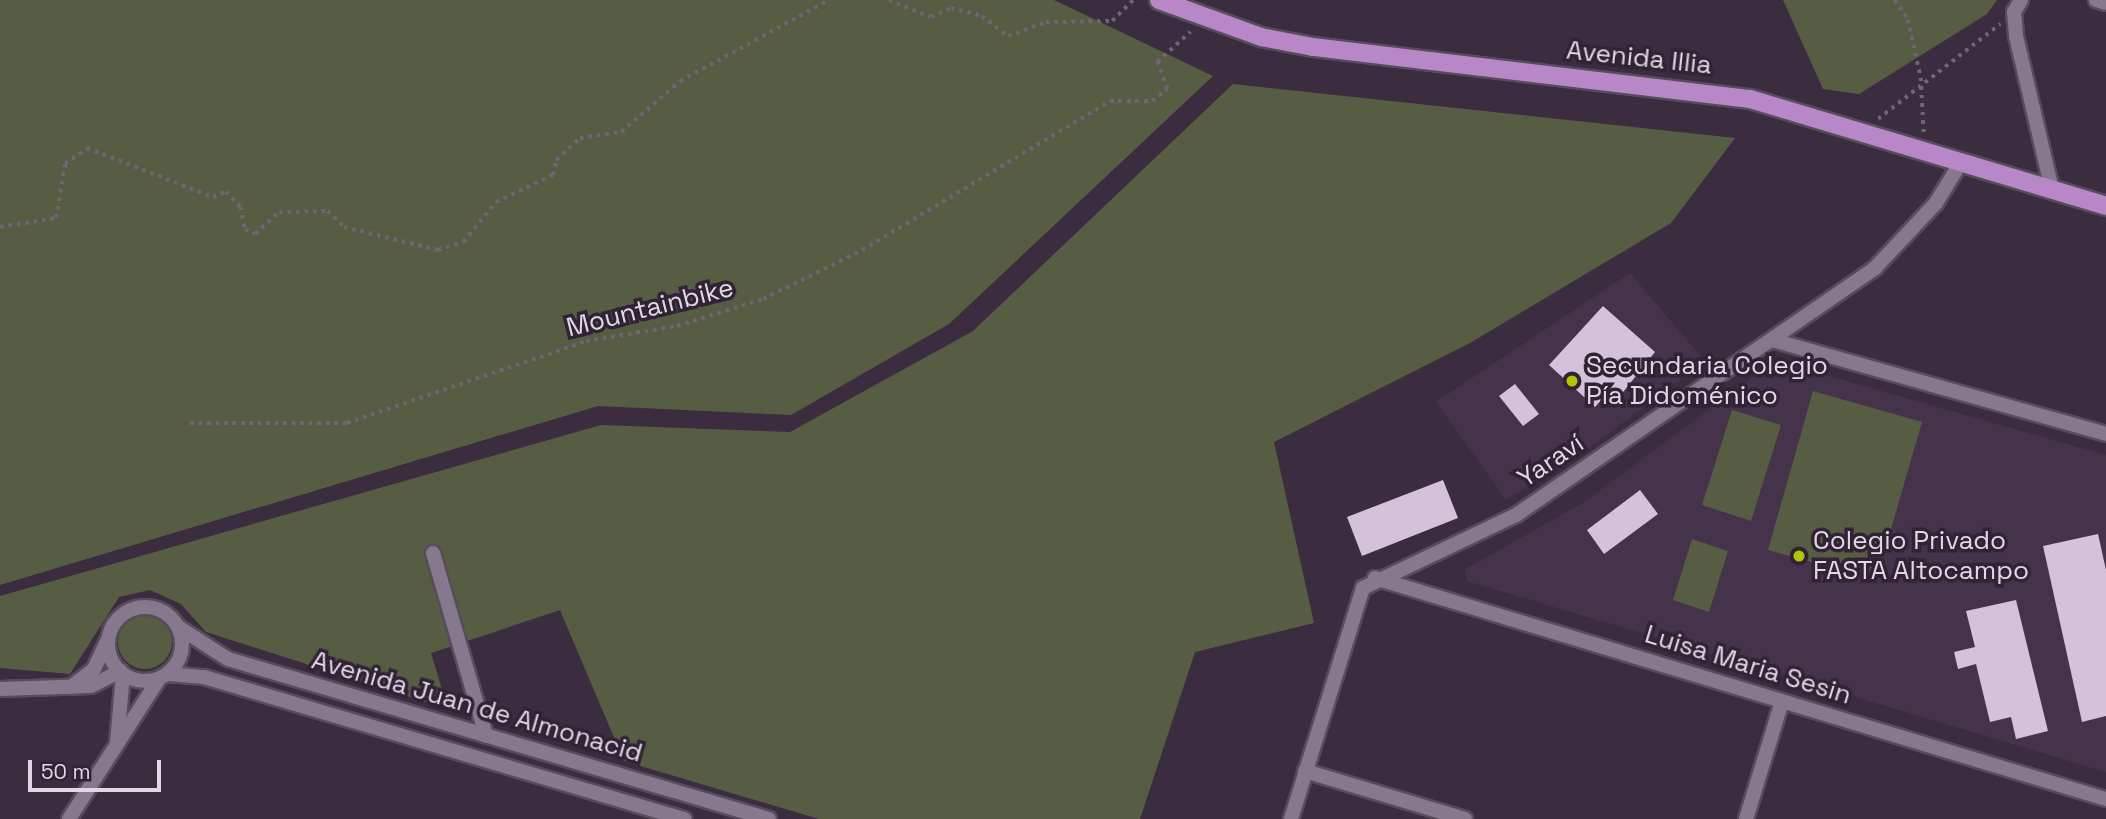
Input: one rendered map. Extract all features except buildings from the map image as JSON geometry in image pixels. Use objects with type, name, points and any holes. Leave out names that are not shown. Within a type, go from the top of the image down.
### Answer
[{"type":"main road","name":"Avenida Illia","points":[[1159,0],[1261,37],[1313,47],[1750,99],[2106,206]]},
{"type":"street","points":[[2096,0],[2106,3]]},
{"type":"street","points":[[2018,6],[2052,189]]},
{"type":"street","name":"Yaraví","points":[[1291,819],[1355,599],[1375,578],[1516,515],[1875,268],[1936,203],[1961,162]]},
{"type":"street","points":[[1772,340],[2106,435]]},
{"type":"street","points":[[433,553],[486,735]]},
{"type":"street","name":"Luisa Maria Sesin","points":[[1375,578],[2106,799]]},
{"type":"street","points":[[69,687],[94,669],[117,619],[138,607],[161,610],[178,627],[180,657],[163,676],[117,743],[69,819]]},
{"type":"street","name":"Avenida Juan de Almonacid","points":[[178,627],[228,659],[486,735],[723,812],[769,819]]},
{"type":"street","points":[[108,639],[122,673],[117,743]]},
{"type":"street","points":[[0,689],[91,686],[122,673],[163,676],[191,674],[684,819]]},
{"type":"street","points":[[1746,819],[1782,701]]},
{"type":"street","points":[[1305,771],[1465,819]]},
{"type":"path","points":[[0,227],[57,218],[65,164],[87,148],[213,197],[226,192],[241,207],[245,229],[255,234],[279,212],[328,211],[344,227],[438,250],[463,242],[496,202],[553,175],[556,159],[580,138],[621,132],[680,81],[829,0]]},
{"type":"path","points":[[889,0],[931,17],[951,8],[982,16],[1008,36],[1046,22],[1112,21],[1133,0]]},
{"type":"path","points":[[1895,0],[1908,20],[1921,89],[1924,151]]},
{"type":"path","points":[[1878,120],[1921,89],[2018,6]]},
{"type":"path","name":"Mountainbike","points":[[190,423],[347,422],[586,341],[677,326],[763,299],[862,250],[1110,101],[1152,101],[1167,89],[1157,62],[1190,32]]},
{"type":"shaded area","name":"Secundaria Colegio Pía Didoménico","points":[[1630,273],[1705,361],[1581,454],[1506,500],[1436,402]]},
{"type":"shaded area","name":"Colegio Privado FASTA Altocampo","points":[[1788,364],[2106,455],[2106,772],[1467,581],[1465,569],[1583,503],[1768,366]]},
{"type":"green space","points":[[0,0],[1054,0],[1213,76],[949,324],[791,415],[598,406],[0,585]]},
{"type":"green space","points":[[1783,0],[1997,0],[1987,14],[1859,94],[1823,89]]},
{"type":"green space","points":[[1233,84],[1735,138],[1671,223],[1470,343],[1274,442],[1314,623],[1195,652],[1140,819],[819,819],[624,761],[560,610],[431,653],[448,709],[206,632],[181,604],[150,590],[119,597],[70,674],[0,668],[0,596],[601,425],[790,432],[973,331]]},
{"type":"green space","points":[[1813,391],[1922,422],[1876,581],[1768,550]]},
{"type":"green space","points":[[1732,410],[1781,425],[1751,521],[1702,505]]},
{"type":"green space","points":[[1692,539],[1728,551],[1709,612],[1673,600]]},
{"type":"green space","points":[[145,615],[164,623],[172,642],[164,661],[145,669],[126,661],[118,642],[126,623]]},
{"type":"place","name":"Secundaria Colegio Pía Didoménico","points":[[1572,381]]},
{"type":"place","name":"Colegio Privado FASTA Altocampo","points":[[1799,556]]}]
